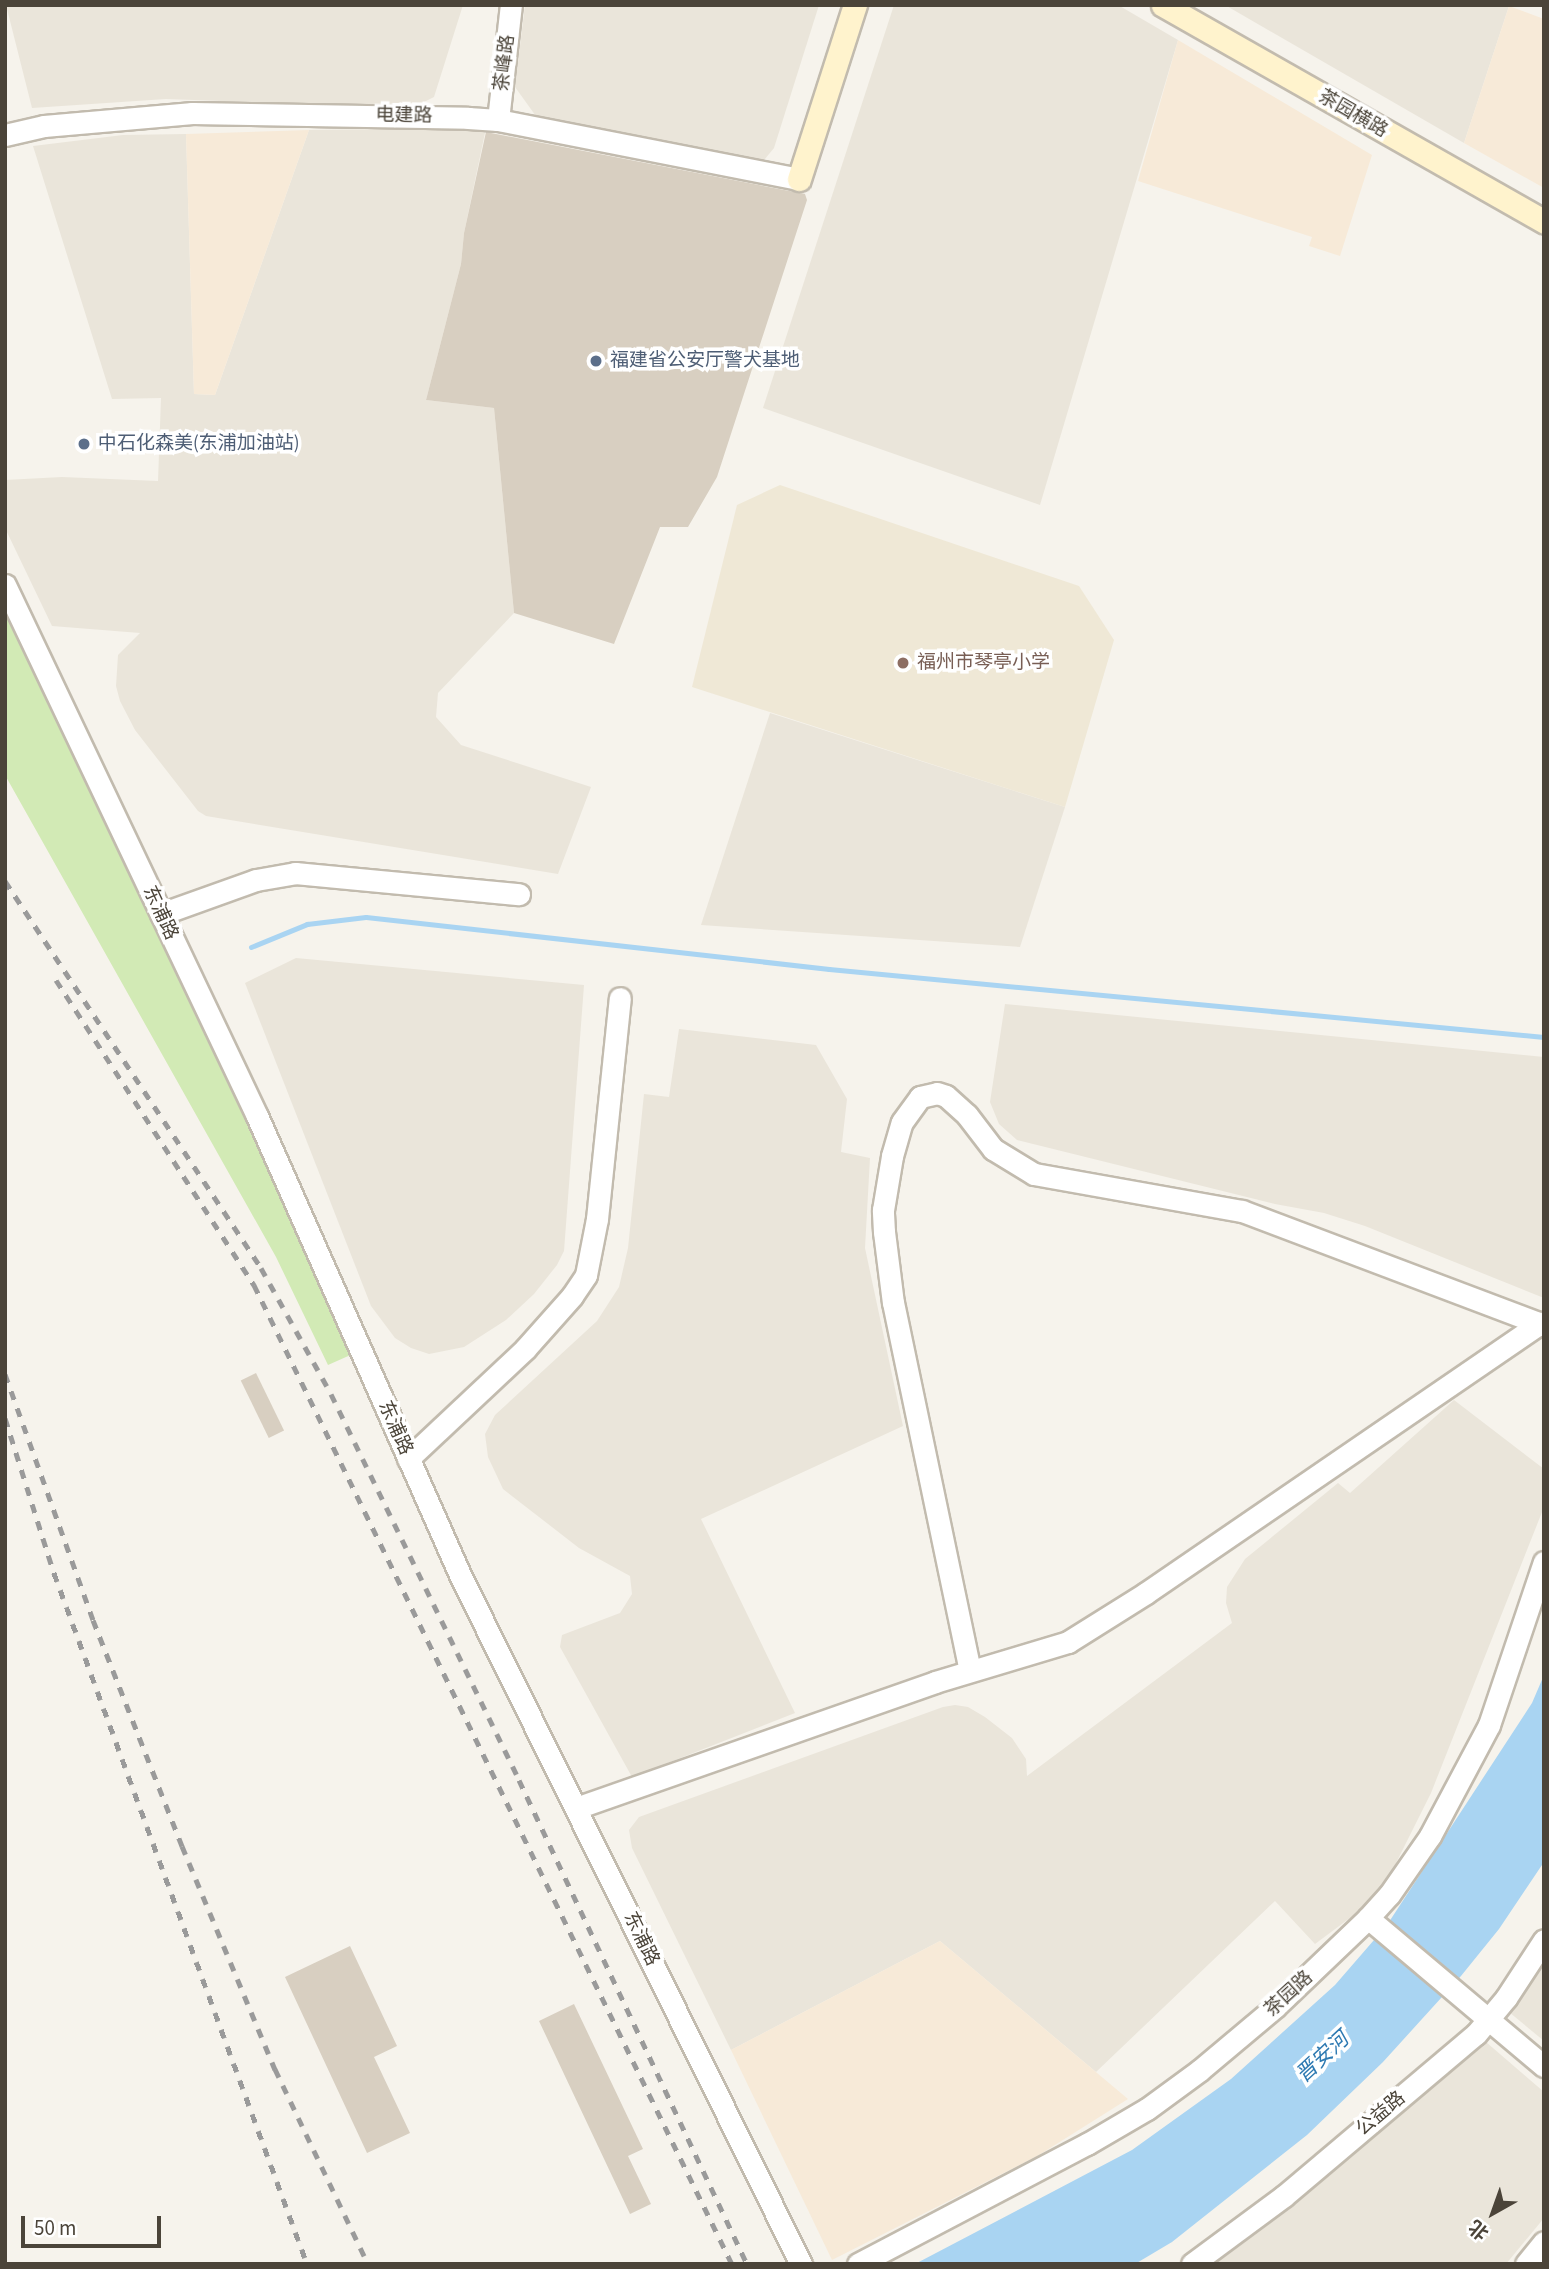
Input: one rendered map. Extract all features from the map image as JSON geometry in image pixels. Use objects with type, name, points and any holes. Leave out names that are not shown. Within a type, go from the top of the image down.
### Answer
[{"type":"main road","points":[[799,179],[855,5]]},
{"type":"main road","name":"茶园横路","points":[[1163,5],[1544,221]]},
{"type":"street","name":"茶峰路","points":[[498,120],[511,5]]},
{"type":"street","name":"电建路","points":[[5,135],[44,126],[192,113],[498,120],[799,179]]},
{"type":"street","name":"东浦路","points":[[5,585],[274,1153],[467,1589],[802,2264]]},
{"type":"street","points":[[161,914],[256,880],[295,873],[519,894]]},
{"type":"street","points":[[408,1459],[525,1349],[572,1296],[586,1275],[597,1219],[620,998]]},
{"type":"street","points":[[970,1671],[893,1303],[884,1232],[883,1210],[892,1156],[906,1113],[920,1097],[937,1093],[946,1096],[967,1115],[993,1149],[1034,1174],[1242,1211],[1542,1324]]},
{"type":"street","points":[[576,1808],[970,1671],[1054,1648],[1086,1632],[1542,1324]]},
{"type":"street","name":"茶园路","points":[[858,2264],[1096,2139],[1147,2109],[1200,2070],[1275,2007],[1368,1918],[1408,1870],[1430,1836],[1489,1725],[1544,1562]]},
{"type":"street","points":[[1368,1918],[1544,2066]]},
{"type":"street","name":"公益路","points":[[1192,2264],[1284,2196],[1489,2021],[1544,1940]]},
{"type":"street","points":[[1526,2264],[1544,2242]]},
{"type":"shaded area","points":[[6,5],[463,5],[434,97],[412,108],[166,99],[32,108]]},
{"type":"shaded area","points":[[525,5],[819,5],[774,148],[759,166],[538,119],[515,87]]},
{"type":"shaded area","points":[[894,5],[1118,5],[1178,40],[1040,505],[763,408]]},
{"type":"shaded area","points":[[1225,5],[1509,5],[1509,6],[1464,143]]},
{"type":"shaded area","points":[[1509,6],[1544,19],[1544,188],[1464,143]]},
{"type":"shaded area","points":[[1178,40],[1372,155],[1340,256],[1309,246],[1312,237],[1138,181]]},
{"type":"shaded area","points":[[486,128],[464,233],[461,264],[426,400],[494,408],[514,613],[438,693],[436,717],[461,745],[591,787],[558,874],[206,816],[198,811],[135,730],[120,701],[116,686],[118,655],[140,633],[52,626],[5,528],[5,480],[62,477],[158,481],[161,398],[112,399],[33,146],[123,135],[186,134],[194,394],[215,395],[309,130]]},
{"type":"shaded area","points":[[309,130],[215,395],[194,394],[186,134]]},
{"type":"shaded area","name":"福州市琴亭小学","points":[[780,485],[1079,586],[1114,640],[1065,807],[692,687],[737,505]]},
{"type":"shaded area","points":[[770,713],[1065,807],[1020,947],[701,925]]},
{"type":"shaded area","points":[[296,958],[584,985],[564,1251],[557,1265],[534,1294],[506,1320],[464,1347],[429,1354],[411,1348],[395,1338],[371,1306],[245,983]]},
{"type":"shaded area","points":[[1005,1004],[1544,1057],[1544,1298],[1365,1226],[1324,1213],[1275,1204],[1017,1140],[999,1124],[990,1102]]},
{"type":"shaded area","points":[[679,1029],[816,1045],[847,1099],[841,1152],[870,1158],[865,1248],[903,1426],[701,1519],[795,1713],[632,1777],[560,1647],[562,1635],[620,1613],[632,1594],[630,1576],[579,1548],[503,1489],[488,1457],[485,1434],[495,1415],[597,1321],[619,1287],[628,1248],[644,1094],[669,1097]]},
{"type":"shaded area","points":[[1454,1400],[1544,1469],[1544,1507],[1431,1793],[1393,1869],[1366,1906],[1315,1944],[1275,1901],[1096,2072],[940,1941],[731,2050],[632,1848],[629,1830],[639,1817],[943,1707],[955,1705],[968,1707],[1012,1738],[1026,1759],[1027,1776],[1232,1623],[1226,1603],[1227,1587],[1245,1559],[1338,1483],[1350,1493]]},
{"type":"shaded area","points":[[940,1941],[1128,2099],[1039,2155],[832,2260],[731,2050]]},
{"type":"shaded area","points":[[1544,1961],[1544,2041],[1509,2012]]},
{"type":"shaded area","points":[[1486,2042],[1544,2092],[1544,2218],[1506,2264],[1204,2264],[1282,2206]]},
{"type":"green space","points":[[5,613],[355,1353],[328,1365],[276,1257],[5,775]]},
{"type":"water","name":"晋安河","points":[[1544,1675],[1544,1862],[1499,1929],[1461,1976],[1383,2062],[1307,2135],[1172,2242],[1135,2264],[915,2264],[1132,2150],[1231,2079],[1335,1985],[1387,1925],[1532,1703]]},
{"type":"building","name":"福建省公安厅警犬基地","points":[[486,132],[805,194],[807,200],[717,477],[688,527],[660,527],[614,644],[514,613],[494,408],[426,400],[461,264],[464,233]]},
{"type":"building","points":[[256,1373],[284,1431],[269,1438],[241,1380]]},
{"type":"building","points":[[350,1946],[397,2046],[374,2057],[410,2133],[367,2153],[285,1977]]},
{"type":"building","points":[[574,2004],[643,2149],[628,2156],[651,2204],[630,2214],[539,2021]]},
{"type":"waterway","points":[[251,947],[307,924],[366,917],[829,969],[1544,1037]]},
{"type":"railway","points":[[5,881],[261,1268],[331,1394],[519,1780],[747,2264]]},
{"type":"railway","points":[[56,980],[254,1285],[732,2264]]},
{"type":"railway","points":[[5,1374],[93,1620],[182,1846],[275,2069],[368,2264]]},
{"type":"railway","points":[[5,1418],[54,1573],[307,2264]]},
{"type":"place","name":"福建省公安厅警犬基地","points":[[596,361]]},
{"type":"place","name":"中石化森美(东浦加油站)","points":[[84,444]]},
{"type":"place","name":"福州市琴亭小学","points":[[903,663]]}]
